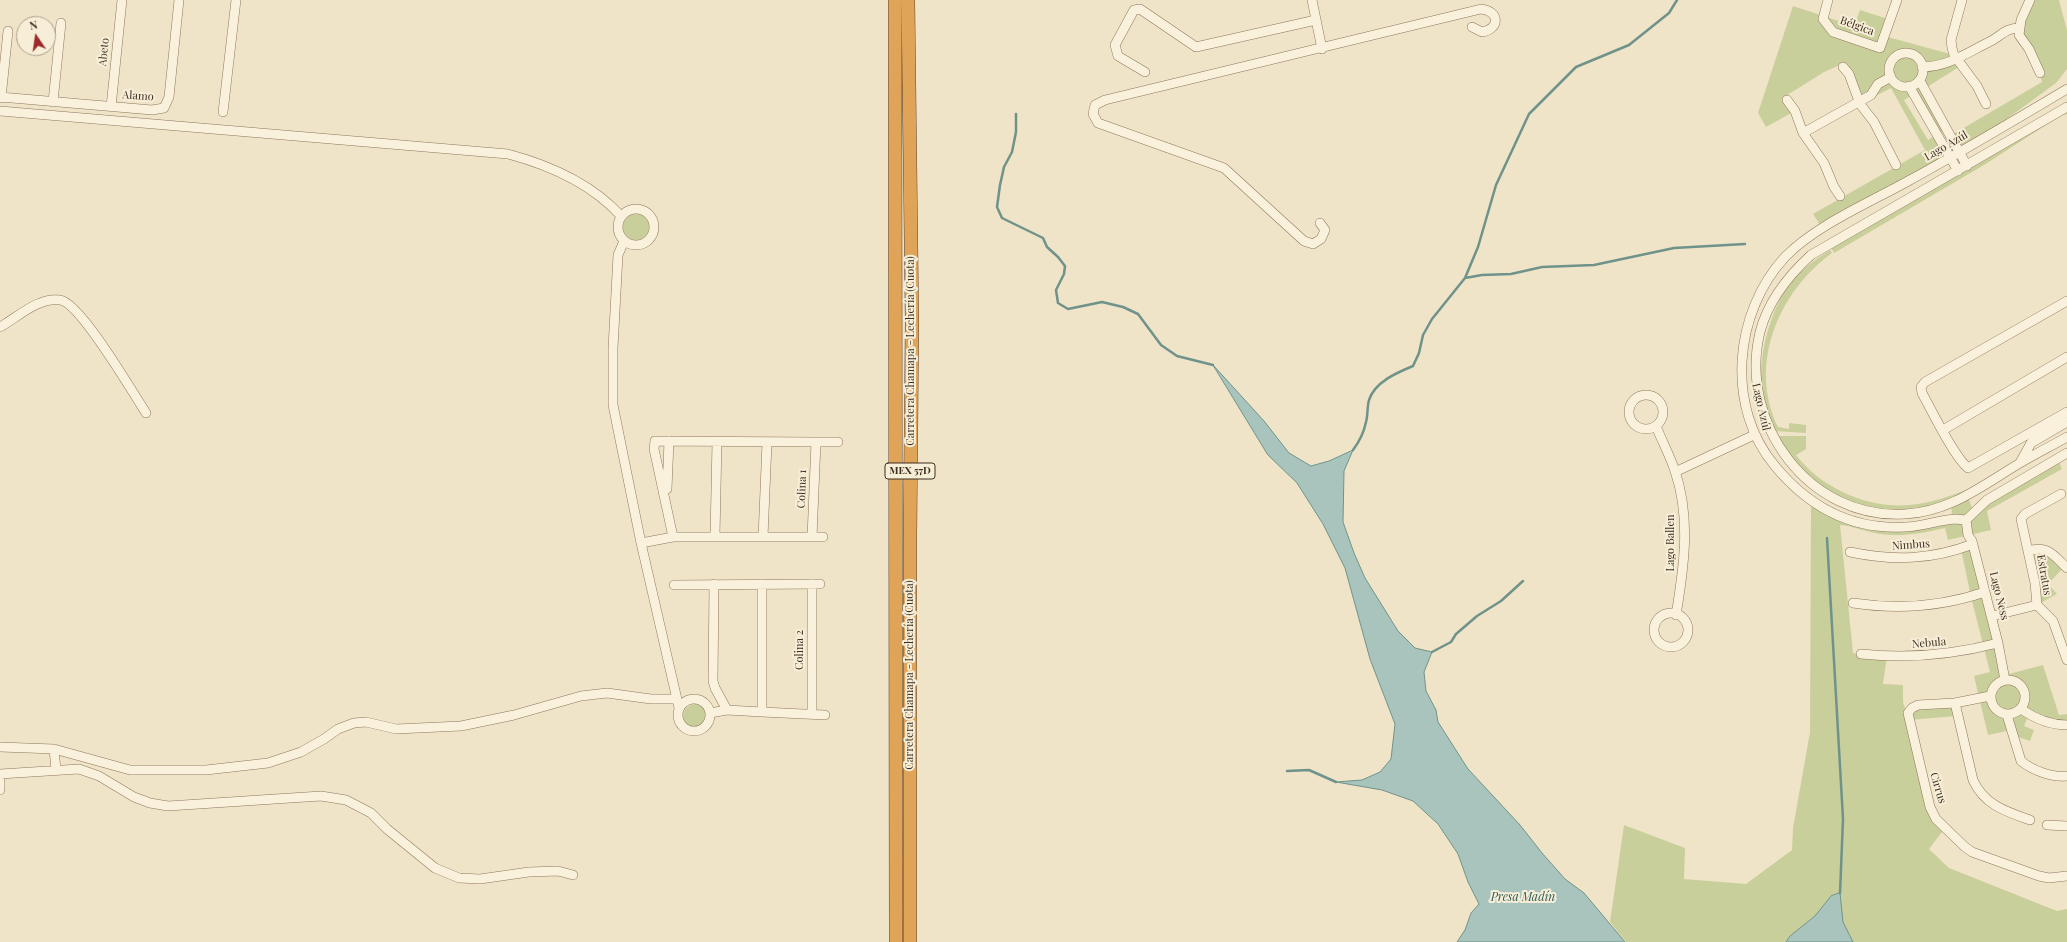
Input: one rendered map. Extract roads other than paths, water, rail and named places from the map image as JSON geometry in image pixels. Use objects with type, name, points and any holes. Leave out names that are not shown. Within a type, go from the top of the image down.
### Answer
[{"type":"highway","name":"Carretera Chamapa - Lechería (Cuota)","points":[[895,0],[896,942]]},
{"type":"highway","name":"Carretera Chamapa - Lechería (Cuota)","points":[[908,0],[912,322],[910,538],[910,942]]},
{"type":"street","name":"Abeto","points":[[111,106],[122,0]]},
{"type":"street","name":"Alamo","points":[[0,98],[158,110],[164,108],[167,104],[179,0]]},
{"type":"street","points":[[223,112],[236,0]]},
{"type":"street","points":[[1312,0],[1322,49]]},
{"type":"street","name":"Bélgica","points":[[1828,0],[1823,19],[1833,32],[1880,48],[1897,0]]},
{"type":"street","points":[[1962,0],[1951,40],[1954,55],[1977,86],[1986,104]]},
{"type":"street","points":[[2030,0],[2019,28],[2021,41],[2029,49],[2040,73]]},
{"type":"street","points":[[1146,72],[1118,56],[1115,45],[1134,10],[1140,9],[1196,47],[1316,20]]},
{"type":"street","points":[[1320,223],[1325,230],[1321,239],[1313,244],[1304,242],[1224,168],[1108,128],[1098,123],[1093,114],[1095,106],[1105,100],[1322,49],[1481,9],[1489,10],[1494,14],[1496,20],[1494,26],[1489,31],[1482,32],[1472,27]]},
{"type":"street","points":[[53,102],[61,23]]},
{"type":"street","points":[[1922,67],[1945,65],[1996,38],[2006,30],[2019,28]]},
{"type":"street","points":[[0,98],[2,60],[8,32]]},
{"type":"street","points":[[1880,48],[1892,61]]},
{"type":"street","points":[[1920,81],[1910,86],[1897,84],[1891,77],[1889,71],[1892,61],[1898,55],[1906,53],[1914,55],[1922,67],[1920,81],[1967,166]]},
{"type":"street","points":[[1842,67],[1849,74],[1859,101],[1874,122],[1896,165]]},
{"type":"street","points":[[1803,133],[1871,94],[1878,84],[1891,77]]},
{"type":"street","points":[[1910,86],[1958,171]]},
{"type":"street","name":"Lago Azúl","points":[[1969,520],[1956,519],[1907,527],[1887,528],[1843,519],[1821,508],[1802,494],[1772,463],[1754,434],[1743,393],[1742,356],[1746,330],[1755,303],[1768,278],[1785,257],[1801,242],[1816,232],[1960,153],[2067,89]]},
{"type":"street","points":[[1787,100],[1795,111],[1803,133],[1824,163],[1840,196]]},
{"type":"street","name":"Lago Azúl","points":[[2067,107],[1811,255],[1795,270],[1781,287],[1768,308],[1760,332],[1757,358],[1757,390],[1766,422],[1772,435],[1789,460],[1806,477],[1825,493],[1850,505],[1882,513],[1905,514],[1951,504],[1965,498],[2020,463],[2067,437]]},
{"type":"street","points":[[0,111],[508,154],[532,160],[590,189],[608,202],[621,216]]},
{"type":"street","points":[[641,209],[650,215],[654,225],[652,235],[645,243],[634,245],[624,241],[619,234],[618,225],[621,216],[630,210],[641,209]]},
{"type":"street","points":[[624,241],[618,255],[613,348],[613,405],[641,543],[678,703],[678,721],[683,728],[691,731],[703,728],[708,722],[708,710],[720,696]]},
{"type":"street","points":[[1,326],[40,302],[62,300],[71,304],[91,329],[146,413]]},
{"type":"street","points":[[2067,301],[1925,382],[1921,387],[1922,393],[1943,430],[1963,464],[1968,468],[2067,412]]},
{"type":"street","points":[[1943,430],[2067,357]]},
{"type":"street","points":[[1675,472],[1754,434],[1759,421],[1766,422]]},
{"type":"street","points":[[2020,463],[2030,443],[2067,422]]},
{"type":"street","name":"Lago Ballen","points":[[1656,426],[1675,472],[1685,530],[1683,575],[1676,615]]},
{"type":"street","points":[[1754,434],[1760,442],[1768,441],[1772,435]]},
{"type":"street","points":[[673,537],[667,503],[651,441],[767,443],[838,442]]},
{"type":"street","points":[[667,503],[669,441]]},
{"type":"street","points":[[715,536],[717,442]]},
{"type":"street","name":"Colina 1","points":[[812,537],[816,442]]},
{"type":"street","points":[[764,536],[767,443]]},
{"type":"street","points":[[1969,520],[1987,500],[2067,453]]},
{"type":"street","name":"Estratus","points":[[1992,616],[2037,605],[2035,583],[2021,519],[2025,514],[2060,494]]},
{"type":"street","points":[[1965,498],[1972,505],[1969,520]]},
{"type":"street","points":[[1951,504],[1951,512],[1956,519]]},
{"type":"street","name":"Lago Ness","points":[[1969,520],[1973,543],[1992,616],[2005,680]]},
{"type":"street","points":[[641,543],[673,537],[764,536],[823,538]]},
{"type":"street","name":"Nimbus","points":[[1850,552],[1887,558],[1906,559],[1943,554],[1973,543]]},
{"type":"street","name":"Estratus","points":[[2028,551],[2039,547],[2046,549],[2067,568]]},
{"type":"street","points":[[714,584],[713,681],[727,710]]},
{"type":"street","points":[[762,584],[762,712]]},
{"type":"street","name":"Colina 2","points":[[674,585],[816,584],[812,715]]},
{"type":"street","points":[[1853,603],[1877,607],[1924,607],[1948,603],[1985,592]]},
{"type":"street","points":[[2037,605],[2053,622],[2067,660]]},
{"type":"street","name":"Nebula","points":[[1861,654],[1887,656],[1936,655],[1998,643]]},
{"type":"street","points":[[2005,680],[2012,680],[2020,684],[2024,692],[2025,700],[2021,708],[2015,713],[2007,715],[1998,712],[1994,708],[1990,696],[1992,688],[1997,683],[2005,680]]},
{"type":"street","points":[[0,747],[54,749],[130,770],[206,770],[268,763],[301,752],[324,740],[338,729],[354,723],[366,722],[396,729],[462,726],[514,715],[581,696],[607,693],[678,703],[692,699],[700,701],[708,710],[826,715]]},
{"type":"street","name":"Cirrus","points":[[1990,696],[1955,703],[1918,705],[1912,708],[1908,713],[1930,807],[1936,819],[1972,852],[2049,878],[2067,876]]},
{"type":"street","points":[[1955,703],[1973,780],[1977,790],[1985,798],[2001,809],[2030,820]]},
{"type":"street","points":[[2021,708],[2032,716],[2058,725],[2067,725]]},
{"type":"street","points":[[2007,715],[2020,761],[2026,766],[2056,776],[2067,776]]},
{"type":"street","points":[[54,749],[56,770]]},
{"type":"street","points":[[0,774],[79,769],[99,776],[134,797],[150,803],[168,806],[321,796],[346,800],[371,813],[387,829],[435,868],[459,878],[480,879],[529,872],[558,871],[573,875]]},
{"type":"street","points":[[0,780],[0,790]]},
{"type":"street","points":[[2047,825],[2067,826]]},
{"type":"water","name":"Presa Madín","points":[[1213,365],[1264,421],[1289,453],[1311,466],[1329,461],[1353,450],[1344,471],[1343,522],[1365,578],[1398,631],[1415,648],[1432,652],[1424,672],[1426,691],[1436,710],[1438,722],[1468,769],[1520,825],[1565,879],[1584,893],[1625,942],[1457,942],[1465,930],[1471,913],[1479,904],[1468,882],[1458,854],[1438,824],[1413,801],[1382,790],[1336,782],[1362,780],[1380,772],[1391,759],[1395,724],[1370,659],[1345,568],[1323,524],[1297,483],[1268,455]]},
{"type":"water","points":[[1840,893],[1843,922],[1853,942],[1786,942],[1790,936],[1815,916],[1831,896]]},
{"type":"waterway","points":[[1353,450],[1364,429],[1367,419],[1368,403],[1372,394],[1381,383],[1413,366],[1419,353],[1423,335],[1432,319],[1465,278],[1478,247],[1496,185],[1529,114],[1576,67],[1629,45],[1669,13],[1677,0]]},
{"type":"waterway","points":[[1016,114],[1016,132],[1012,152],[1004,167],[997,207],[1002,218],[1043,238],[1047,247],[1065,266],[1064,274],[1056,290],[1058,303],[1068,309],[1102,302],[1123,307],[1138,314],[1161,345],[1177,356],[1213,365]]},
{"type":"waterway","points":[[1465,278],[1482,275],[1511,274],[1542,267],[1594,265],[1674,248],[1745,244]]},
{"type":"waterway","points":[[1827,538],[1843,819],[1840,893]]},
{"type":"waterway","points":[[1432,652],[1451,642],[1456,634],[1477,616],[1501,601],[1523,581]]},
{"type":"waterway","points":[[1287,771],[1309,770],[1336,782]]}]
